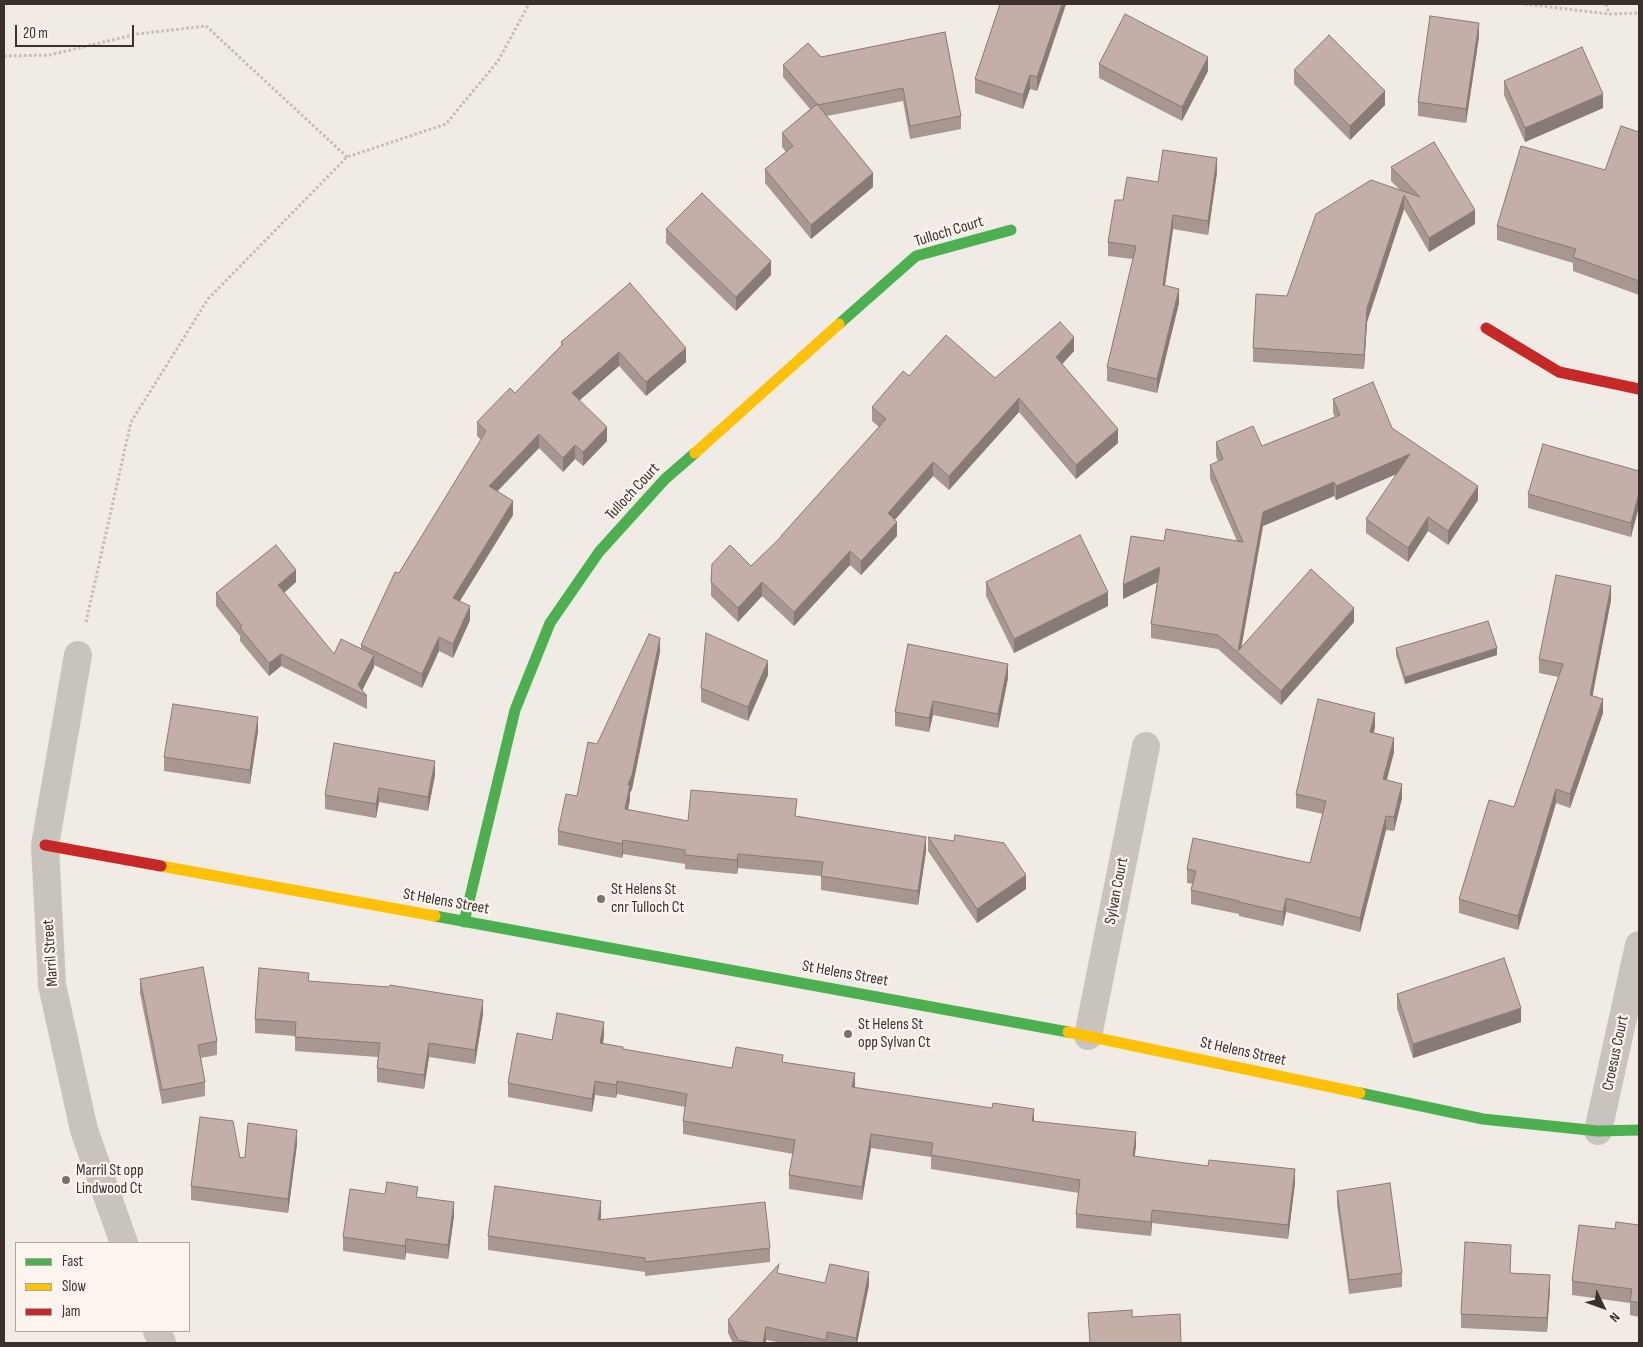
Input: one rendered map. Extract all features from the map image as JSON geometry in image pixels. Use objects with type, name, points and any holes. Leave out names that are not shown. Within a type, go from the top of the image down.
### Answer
[{"type":"street","name":"Tulloch Court","points":[[464,922],[515,710],[550,623],[599,552],[665,479],[916,256],[1011,230]]},
{"type":"street","points":[[1486,328],[1559,372],[1639,389]]},
{"type":"street","name":"Marril Street","points":[[78,655],[44,845],[52,985],[84,1130],[124,1242]]},
{"type":"street","name":"Sylvan Court","points":[[1088,1036],[1146,746]]},
{"type":"street","name":"St Helens Street","points":[[44,845],[1088,1036],[1483,1119],[1598,1131],[1639,1130]]},
{"type":"street","name":"Croesus Court","points":[[1598,1131],[1639,945]]},
{"type":"path","points":[[78,655],[131,422],[208,299],[347,157],[446,124],[498,61],[529,4]]},
{"type":"path","points":[[1525,4],[1609,14],[1639,12]]},
{"type":"path","points":[[1606,4],[1609,14]]},
{"type":"path","points":[[4,56],[50,55],[137,34],[206,26],[347,157]]},
{"type":"building","points":[[1000,4],[1062,4],[1037,77],[1030,75],[1023,95],[975,79]]},
{"type":"building","points":[[1125,14],[1208,57],[1182,107],[1099,64]]},
{"type":"building","points":[[1430,16],[1479,23],[1466,109],[1418,102]]},
{"type":"building","points":[[945,32],[961,116],[910,126],[903,88],[818,105],[783,65],[808,43],[821,57]]},
{"type":"building","points":[[1329,35],[1385,91],[1350,126],[1294,70]]},
{"type":"building","points":[[1582,47],[1603,94],[1525,128],[1504,81]]},
{"type":"building","points":[[817,104],[873,173],[811,225],[765,169],[793,146],[782,133]]},
{"type":"building","points":[[1621,126],[1639,132],[1639,281],[1573,257],[1576,249],[1497,226],[1521,146],[1605,170]]},
{"type":"building","points":[[1434,142],[1475,210],[1429,238],[1404,195],[1367,308],[1364,355],[1253,348],[1256,294],[1287,296],[1316,214],[1371,180],[1420,197],[1391,167]]},
{"type":"building","points":[[1163,150],[1217,158],[1208,221],[1173,215],[1163,285],[1179,289],[1157,379],[1107,367],[1136,246],[1108,242],[1115,200],[1123,200],[1127,177],[1158,182]]},
{"type":"building","points":[[702,193],[771,261],[736,297],[666,229]]},
{"type":"building","points":[[630,283],[686,348],[646,382],[619,352],[572,393],[607,427],[583,452],[575,445],[563,458],[539,434],[489,486],[513,501],[453,598],[470,606],[453,644],[439,637],[422,674],[361,645],[395,572],[399,573],[486,431],[477,422],[510,388],[515,393],[563,344],[561,342]]},
{"type":"building","points":[[1060,322],[1074,337],[1056,357],[1118,429],[1076,465],[1019,398],[949,476],[933,462],[888,513],[897,522],[861,561],[850,551],[794,612],[762,582],[738,608],[711,582],[712,564],[730,545],[751,566],[781,537],[886,419],[872,407],[903,371],[909,376],[946,335],[995,378]]},
{"type":"building","points":[[1373,382],[1392,428],[1478,486],[1448,531],[1428,517],[1408,548],[1366,519],[1410,454],[1336,486],[1334,482],[1263,512],[1238,651],[1311,569],[1354,608],[1281,691],[1218,635],[1151,624],[1160,567],[1123,585],[1131,536],[1164,541],[1166,529],[1243,542],[1210,465],[1223,459],[1216,442],[1253,426],[1262,446],[1340,415],[1333,399]]},
{"type":"building","points":[[1543,444],[1639,471],[1639,493],[1631,523],[1528,494]]},
{"type":"building","points":[[1080,535],[1108,592],[1014,639],[986,582]]},
{"type":"building","points":[[276,545],[296,570],[278,585],[334,654],[341,639],[374,655],[358,685],[367,696],[281,654],[269,663],[240,628],[242,626],[216,593]]},
{"type":"building","points":[[1556,575],[1611,586],[1590,695],[1603,699],[1570,794],[1556,789],[1518,916],[1459,899],[1489,800],[1514,807],[1563,664],[1539,659]]},
{"type":"building","points":[[1488,621],[1497,648],[1405,677],[1396,648]]},
{"type":"building","points":[[706,633],[768,661],[748,707],[701,688]]},
{"type":"building","points":[[649,634],[660,638],[632,775],[628,785],[630,785],[625,809],[688,821],[691,790],[797,799],[795,816],[926,837],[918,891],[821,876],[823,862],[738,854],[737,860],[685,855],[685,850],[623,840],[622,844],[558,831],[566,794],[577,796],[588,742],[597,744]]},
{"type":"building","points":[[908,644],[1008,664],[998,714],[933,701],[929,718],[895,712]]},
{"type":"building","points":[[1318,699],[1375,713],[1370,732],[1394,738],[1383,779],[1402,784],[1394,817],[1386,816],[1360,918],[1286,898],[1283,912],[1191,890],[1196,871],[1187,869],[1193,838],[1310,863],[1326,801],[1296,794]]},
{"type":"building","points":[[173,704],[258,717],[250,770],[164,757]]},
{"type":"building","points":[[334,743],[435,761],[428,797],[379,788],[376,804],[325,795]]},
{"type":"building","points":[[955,835],[1004,843],[1026,875],[977,909],[928,837],[954,841]]},
{"type":"building","points":[[1504,958],[1521,1008],[1413,1044],[1397,994]]},
{"type":"building","points":[[203,967],[217,1041],[198,1045],[205,1082],[162,1090],[140,979]]},
{"type":"building","points":[[259,968],[309,973],[308,981],[389,987],[390,985],[483,1000],[475,1050],[429,1043],[424,1075],[377,1068],[380,1043],[295,1037],[296,1022],[255,1019]]},
{"type":"building","points":[[557,1013],[604,1022],[600,1043],[623,1047],[623,1049],[732,1068],[736,1047],[783,1055],[782,1062],[855,1073],[852,1087],[992,1108],[993,1103],[1034,1109],[1032,1121],[1136,1132],[1133,1156],[1208,1166],[1209,1160],[1295,1169],[1288,1225],[1152,1210],[1151,1222],[1076,1214],[1080,1180],[931,1155],[933,1143],[871,1134],[862,1187],[789,1175],[795,1140],[683,1121],[687,1094],[617,1081],[616,1085],[595,1081],[592,1099],[508,1083],[517,1033],[552,1040]]},
{"type":"building","points":[[200,1117],[233,1121],[240,1158],[245,1157],[248,1123],[297,1130],[288,1199],[191,1186]]},
{"type":"building","points":[[387,1182],[418,1187],[416,1197],[454,1202],[448,1245],[406,1239],[405,1246],[343,1237],[350,1189],[385,1194]]},
{"type":"building","points":[[1390,1183],[1402,1273],[1349,1280],[1337,1191]]},
{"type":"building","points":[[495,1186],[601,1201],[598,1220],[765,1202],[770,1248],[645,1262],[645,1258],[488,1236]]},
{"type":"building","points":[[1616,1222],[1639,1225],[1639,1303],[1630,1301],[1632,1289],[1572,1281],[1579,1225],[1615,1229]]},
{"type":"building","points":[[1465,1242],[1511,1245],[1510,1273],[1550,1275],[1547,1318],[1461,1314]]},
{"type":"building","points":[[779,1264],[777,1273],[825,1283],[830,1264],[869,1272],[856,1338],[827,1332],[826,1340],[766,1327],[763,1343],[738,1340],[728,1320]]},
{"type":"building","points":[[1132,1310],[1132,1317],[1180,1314],[1181,1343],[1090,1343],[1088,1313]]},
{"type":"traffic: fast","points":[[839,324],[916,256],[1011,230]]},
{"type":"traffic: fast","points":[[464,922],[515,710],[550,623],[599,552],[665,479],[695,453]]},
{"type":"traffic: fast","points":[[435,916],[1068,1032]]},
{"type":"traffic: fast","points":[[1360,1093],[1483,1119],[1598,1131],[1639,1130]]},
{"type":"traffic: slow","points":[[695,453],[839,324]]},
{"type":"traffic: slow","points":[[161,866],[435,916]]},
{"type":"traffic: slow","points":[[1068,1032],[1360,1093]]},
{"type":"traffic: jam","points":[[1486,328],[1559,372],[1639,389]]},
{"type":"traffic: jam","points":[[45,845],[161,866]]},
{"type":"place","name":"St Helens St cnr Tulloch Ct","points":[[601,899]]},
{"type":"place","name":"St Helens St opp Sylvan Ct","points":[[848,1034]]},
{"type":"place","name":"Marril St opp Lindwood Ct","points":[[66,1180]]}]
